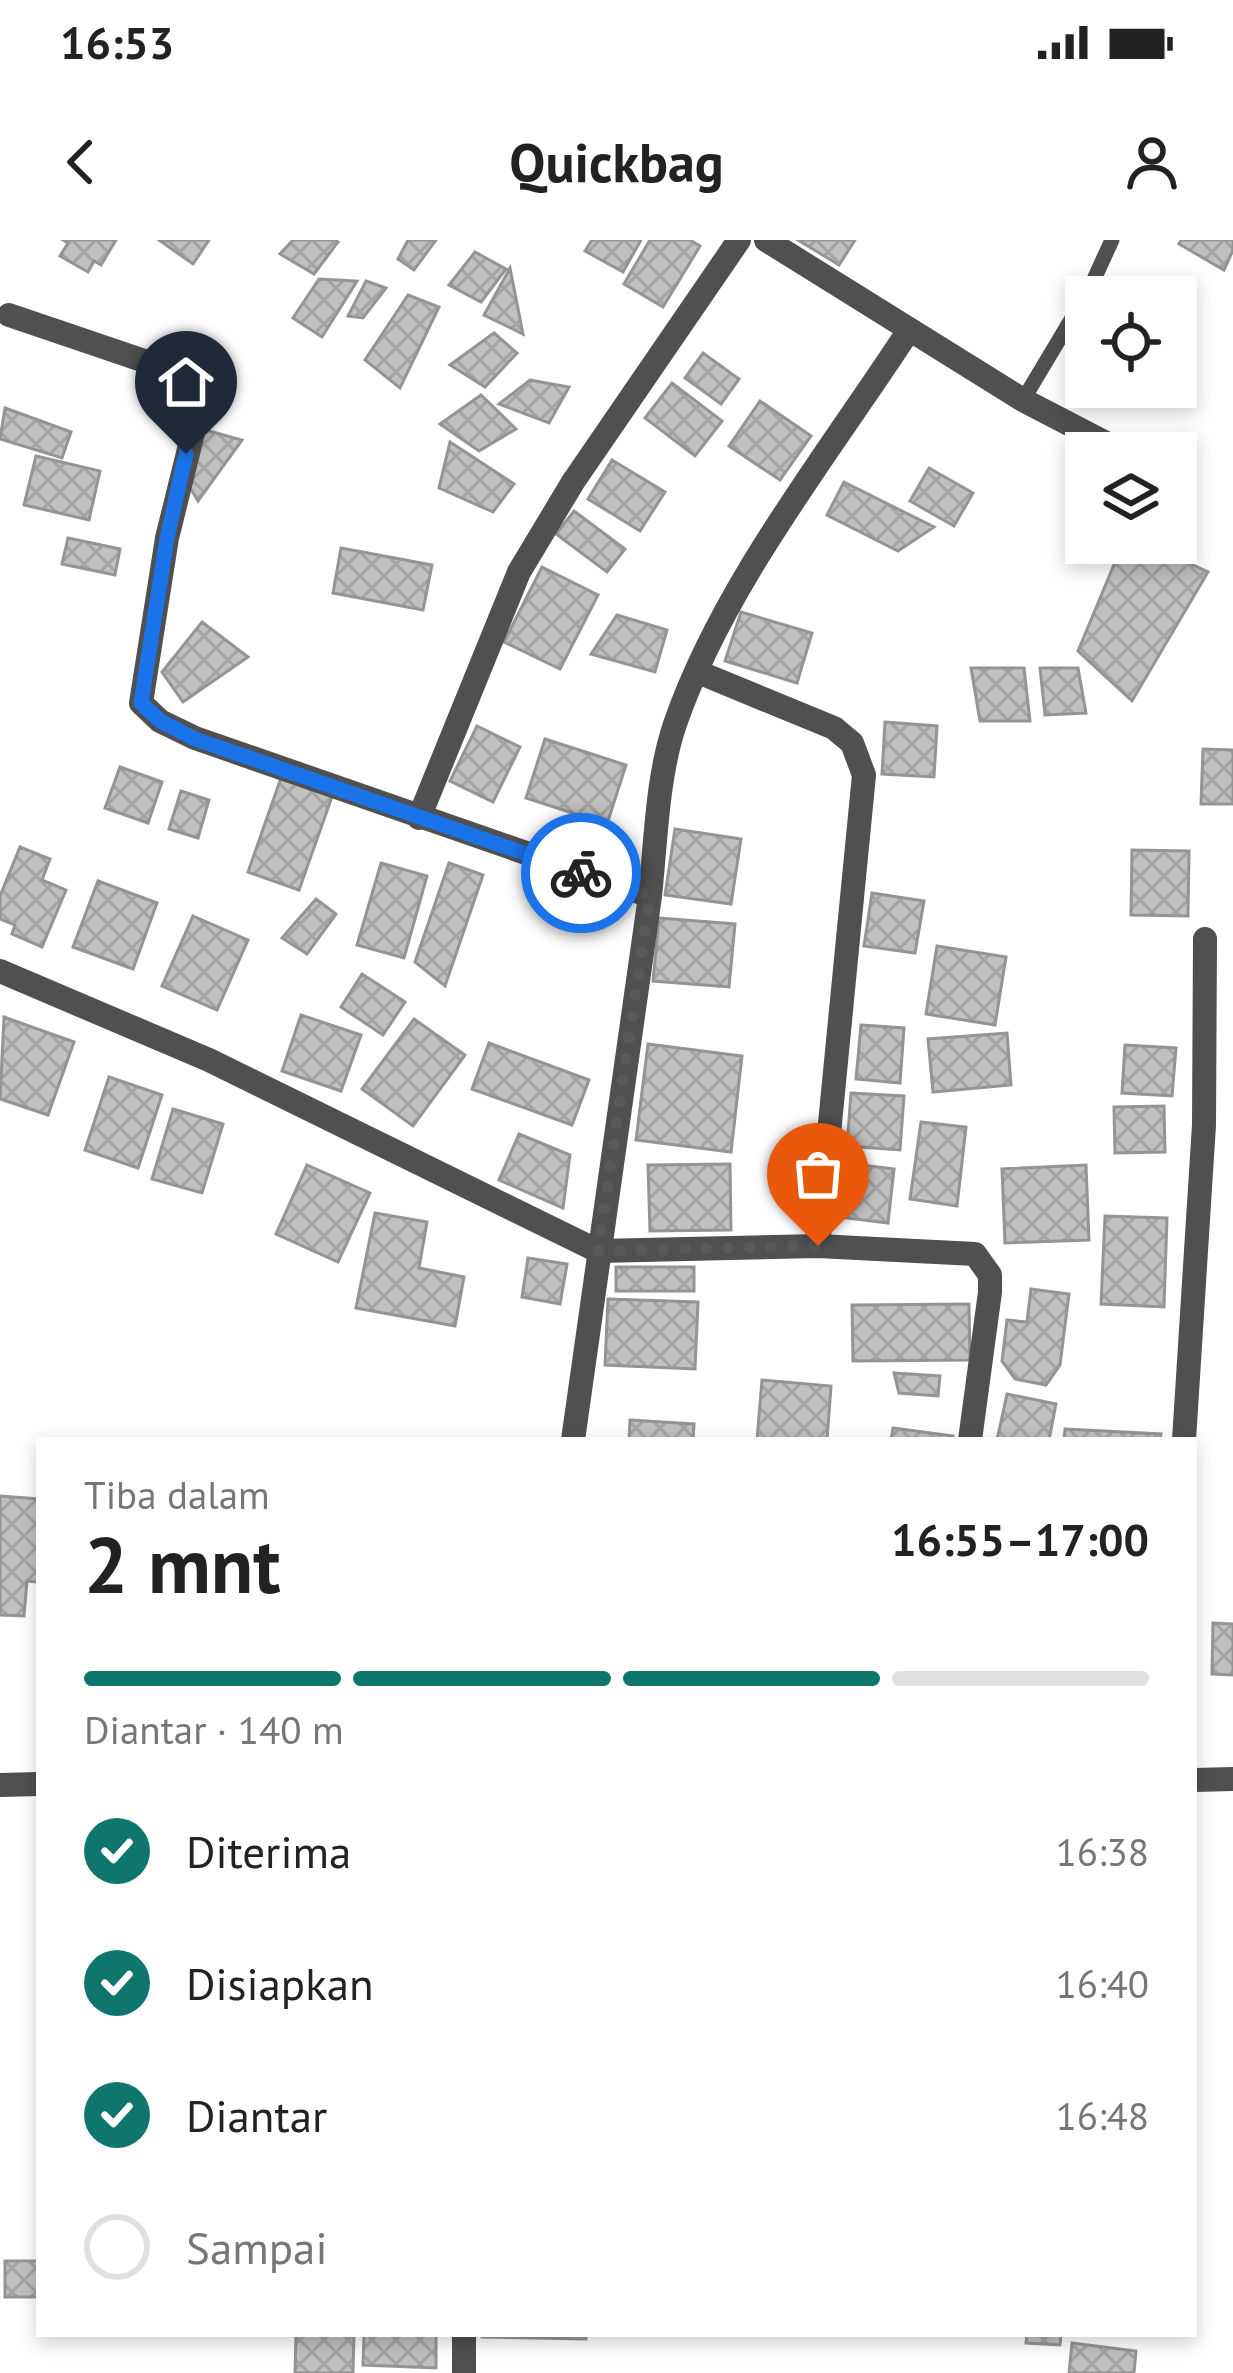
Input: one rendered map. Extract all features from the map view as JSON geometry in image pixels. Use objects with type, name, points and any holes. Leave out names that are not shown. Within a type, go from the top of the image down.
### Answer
[{"type":"street","points":[[419,818],[519,572],[573,482],[740,240]]},
{"type":"street","points":[[766,240],[1023,400],[1085,432]]},
{"type":"street","points":[[9,315],[177,372],[190,379],[195,392],[194,429],[146,656],[141,703],[147,711],[195,739],[650,896]]},
{"type":"street","points":[[573,1437],[674,727],[727,610],[909,330]]},
{"type":"street","points":[[698,672],[834,728],[852,743],[863,775],[818,1246]]},
{"type":"street","points":[[1184,1437],[1204,1125],[1205,939]]},
{"type":"street","points":[[0,971],[209,1060],[598,1251],[818,1246],[962,1251],[985,1264],[989,1324],[970,1437]]},
{"type":"street","points":[[1197,1780],[1233,1779]]},
{"type":"street","points":[[0,1785],[36,1784]]},
{"type":"street","points":[[464,2337],[464,2373]]},
{"type":"lane","points":[[1023,400],[1090,288],[1112,240]]},
{"type":"building","points":[[63,240],[116,240],[101,265],[94,261],[88,272],[60,256],[68,243]]},
{"type":"building","points":[[159,240],[209,240],[193,264]]},
{"type":"building","points":[[293,240],[338,242],[314,274],[280,254]]},
{"type":"building","points":[[408,240],[436,240],[414,270],[398,259]]},
{"type":"building","points":[[592,240],[641,240],[623,272],[585,251]]},
{"type":"building","points":[[650,240],[690,240],[700,246],[663,307],[624,284]]},
{"type":"building","points":[[798,240],[855,240],[839,265]]},
{"type":"building","points":[[1181,240],[1233,240],[1233,250],[1224,270],[1179,244]]},
{"type":"building","points":[[475,252],[506,269],[481,302],[449,285]]},
{"type":"building","points":[[510,268],[523,334],[484,315]]},
{"type":"building","points":[[319,279],[357,281],[322,337],[293,318]]},
{"type":"building","points":[[366,281],[386,288],[363,318],[348,316]]},
{"type":"building","points":[[408,295],[439,307],[400,388],[365,360]]},
{"type":"building","points":[[494,333],[517,353],[485,387],[450,365]]},
{"type":"building","points":[[703,353],[739,379],[721,404],[685,378]]},
{"type":"building","points":[[530,380],[569,387],[549,423],[499,404]]},
{"type":"building","points":[[672,383],[722,421],[695,456],[645,418]]},
{"type":"building","points":[[481,395],[516,429],[479,451],[440,424]]},
{"type":"building","points":[[760,401],[811,436],[780,480],[729,446]]},
{"type":"building","points":[[5,408],[71,432],[62,458],[0,439]]},
{"type":"building","points":[[202,429],[242,440],[198,501],[184,477]]},
{"type":"building","points":[[450,442],[514,484],[493,512],[439,488]]},
{"type":"building","points":[[36,456],[100,471],[89,520],[24,505]]},
{"type":"building","points":[[612,460],[665,492],[640,531],[588,499]]},
{"type":"building","points":[[929,468],[973,493],[954,526],[910,501]]},
{"type":"building","points":[[844,482],[934,527],[898,551],[827,515]]},
{"type":"building","points":[[574,511],[625,549],[607,572],[556,534]]},
{"type":"building","points":[[68,538],[120,549],[115,575],[62,564]]},
{"type":"building","points":[[341,548],[432,565],[423,610],[333,593]]},
{"type":"building","points":[[1114,564],[1191,564],[1208,572],[1132,701],[1078,651]]},
{"type":"building","points":[[542,567],[598,595],[560,669],[504,642]]},
{"type":"building","points":[[741,612],[812,633],[797,683],[725,661]]},
{"type":"building","points":[[617,615],[667,630],[655,672],[591,654]]},
{"type":"building","points":[[202,622],[248,657],[183,702],[162,672]]},
{"type":"building","points":[[971,668],[1024,668],[1030,721],[980,721]]},
{"type":"building","points":[[1040,668],[1078,668],[1086,713],[1045,715]]},
{"type":"building","points":[[885,722],[937,726],[934,777],[882,774]]},
{"type":"building","points":[[477,726],[520,747],[493,802],[450,781]]},
{"type":"building","points":[[545,739],[626,765],[607,824],[526,798]]},
{"type":"building","points":[[1203,749],[1233,750],[1233,804],[1201,804]]},
{"type":"building","points":[[120,767],[162,782],[148,823],[105,808]]},
{"type":"building","points":[[282,775],[333,794],[299,890],[248,872]]},
{"type":"building","points":[[181,791],[209,800],[198,838],[169,829]]},
{"type":"building","points":[[675,829],[741,839],[731,904],[665,895]]},
{"type":"building","points":[[20,847],[50,859],[42,880],[66,890],[42,947],[12,934],[15,925],[0,919],[0,896]]},
{"type":"building","points":[[1132,850],[1189,851],[1188,916],[1131,915]]},
{"type":"building","points":[[381,863],[427,876],[404,958],[357,945]]},
{"type":"building","points":[[449,863],[483,875],[445,986],[415,962]]},
{"type":"building","points":[[98,881],[157,903],[133,969],[73,947]]},
{"type":"building","points":[[872,893],[924,901],[915,953],[864,946]]},
{"type":"building","points":[[316,899],[336,914],[307,954],[282,938]]},
{"type":"building","points":[[193,916],[248,940],[217,1010],[162,986]]},
{"type":"building","points":[[659,918],[735,924],[729,987],[653,981]]},
{"type":"building","points":[[937,946],[1006,957],[995,1025],[926,1014]]},
{"type":"building","points":[[362,974],[405,1002],[383,1035],[341,1007]]},
{"type":"building","points":[[301,1015],[361,1035],[341,1091],[282,1071]]},
{"type":"building","points":[[4,1017],[74,1042],[48,1115],[0,1099]]},
{"type":"building","points":[[414,1019],[465,1055],[413,1126],[362,1089]]},
{"type":"building","points":[[861,1025],[904,1028],[900,1083],[856,1079]]},
{"type":"building","points":[[1007,1033],[1011,1085],[933,1092],[928,1039]]},
{"type":"building","points":[[489,1043],[589,1080],[572,1125],[472,1089]]},
{"type":"building","points":[[648,1044],[742,1056],[731,1152],[636,1140]]},
{"type":"building","points":[[1125,1045],[1176,1048],[1172,1096],[1122,1093]]},
{"type":"building","points":[[109,1077],[162,1095],[138,1168],[85,1150]]},
{"type":"building","points":[[851,1093],[904,1096],[900,1150],[847,1146]]},
{"type":"building","points":[[1164,1106],[1165,1152],[1115,1153],[1114,1107]]},
{"type":"building","points":[[173,1109],[223,1124],[202,1193],[152,1179]]},
{"type":"building","points":[[921,1122],[966,1127],[957,1206],[910,1199]]},
{"type":"building","points":[[519,1134],[570,1155],[563,1208],[499,1180]]},
{"type":"building","points":[[846,1163],[894,1169],[888,1223],[839,1217]]},
{"type":"building","points":[[730,1164],[731,1230],[650,1231],[648,1165]]},
{"type":"building","points":[[307,1165],[370,1193],[338,1262],[276,1234]]},
{"type":"building","points":[[1086,1165],[1089,1240],[1005,1243],[1002,1169]]},
{"type":"building","points":[[375,1213],[427,1222],[419,1268],[464,1277],[455,1326],[356,1308]]},
{"type":"building","points":[[1105,1216],[1167,1218],[1164,1307],[1101,1304]]},
{"type":"building","points":[[528,1258],[567,1264],[560,1304],[522,1297]]},
{"type":"building","points":[[616,1267],[694,1267],[694,1291],[616,1291]]},
{"type":"building","points":[[1031,1289],[1069,1294],[1060,1365],[1046,1385],[1015,1379],[1002,1361],[1007,1320],[1027,1322]]},
{"type":"building","points":[[608,1299],[698,1302],[695,1369],[605,1365]]},
{"type":"building","points":[[969,1304],[970,1360],[853,1361],[852,1305]]},
{"type":"building","points":[[894,1373],[940,1376],[938,1396],[899,1393]]},
{"type":"building","points":[[762,1380],[831,1386],[827,1437],[757,1437]]},
{"type":"building","points":[[1007,1394],[1056,1404],[1050,1437],[998,1437]]},
{"type":"building","points":[[630,1420],[694,1424],[693,1437],[629,1437]]},
{"type":"building","points":[[893,1428],[953,1436],[953,1437],[892,1437]]},
{"type":"building","points":[[1065,1429],[1161,1434],[1160,1437],[1064,1437]]},
{"type":"building","points":[[0,1496],[36,1499],[36,1582],[27,1581],[24,1616],[0,1615]]},
{"type":"building","points":[[1213,1623],[1233,1624],[1233,1675],[1212,1674]]},
{"type":"building","points":[[5,2261],[36,2261],[36,2297],[5,2297]]},
{"type":"building","points":[[296,2337],[354,2337],[353,2373],[295,2373]]},
{"type":"building","points":[[364,2337],[436,2337],[436,2368],[363,2365]]},
{"type":"building","points":[[482,2337],[586,2337],[586,2339]]},
{"type":"building","points":[[1027,2337],[1061,2337],[1060,2345],[1026,2343]]},
{"type":"building","points":[[1072,2343],[1136,2351],[1134,2373],[1069,2373]]},
{"type":"way so far","points":[[581,873],[650,896],[598,1251],[818,1246]]},
{"type":"route","points":[[186,454],[146,656],[141,703],[147,711],[195,739],[581,873]]}]
